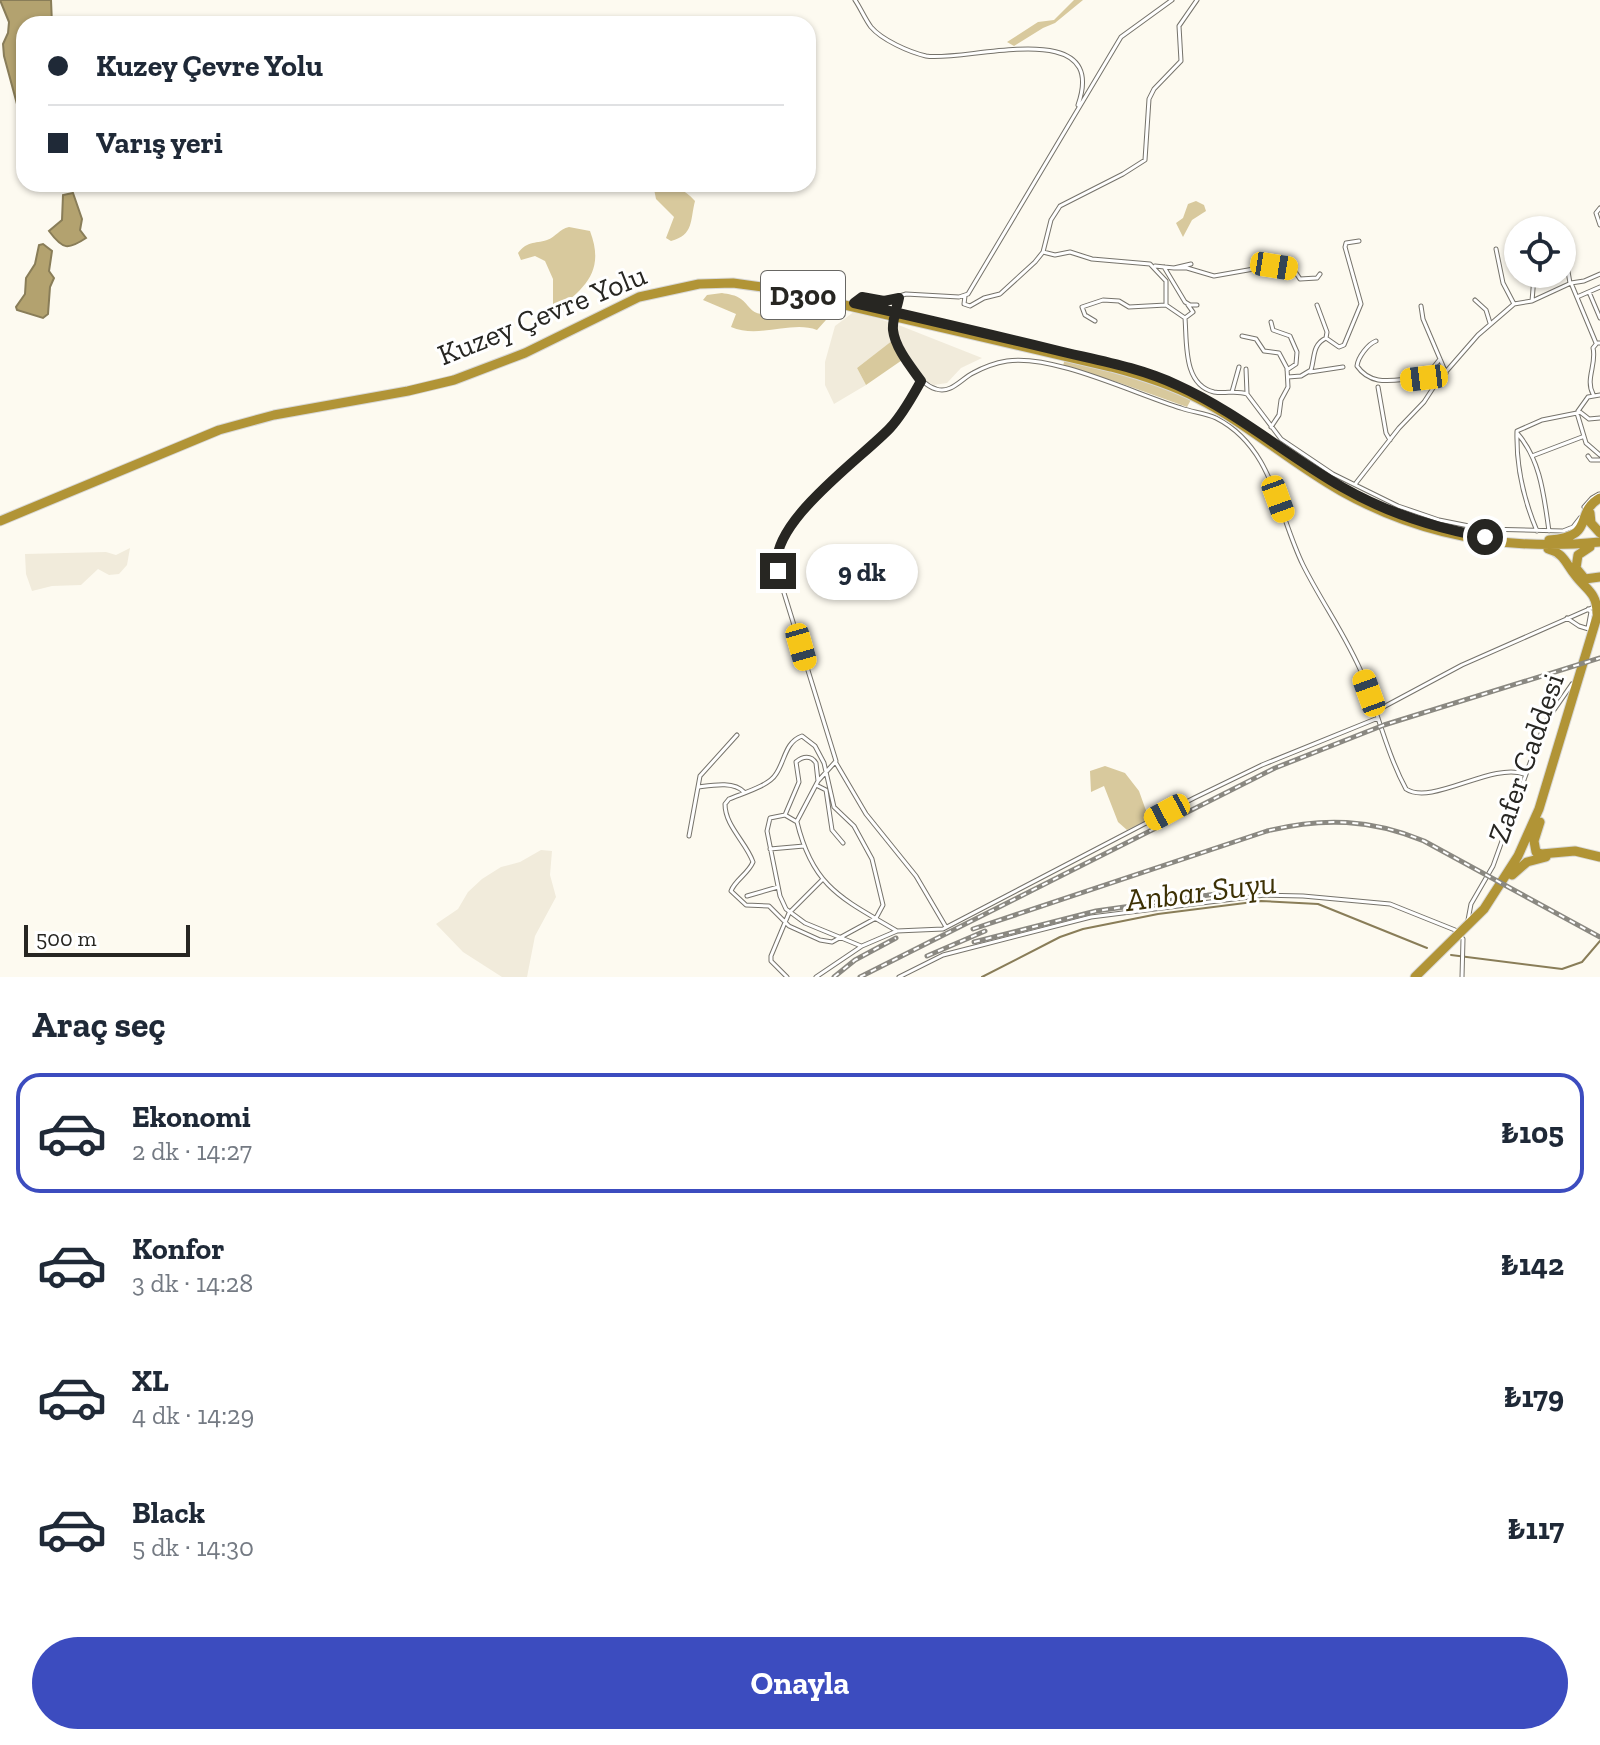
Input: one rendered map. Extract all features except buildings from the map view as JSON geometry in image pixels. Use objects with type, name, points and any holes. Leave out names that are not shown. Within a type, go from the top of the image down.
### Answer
[{"type":"highway","name":"Kuzey Çevre Yolu","points":[[0,519],[217,427],[285,409],[408,388],[472,370],[524,350],[627,298],[666,286],[710,280],[752,281],[854,303],[1159,377],[1215,404],[1326,477],[1372,502],[1439,528],[1512,540],[1600,540]]},
{"type":"highway","name":"Kuzey Çevre Yolu","points":[[0,519],[228,427],[274,415],[436,385],[525,353],[639,297],[688,286],[733,283],[818,298],[1111,367],[1158,381],[1213,407],[1325,481],[1369,505],[1425,527],[1485,541],[1545,546],[1600,540]]},
{"type":"highway","points":[[1512,540],[1572,536],[1582,527],[1591,504],[1600,498]]},
{"type":"highway","points":[[1600,498],[1592,508],[1590,520],[1600,540],[1582,550],[1575,565],[1582,578],[1600,577]]},
{"type":"highway","points":[[1485,541],[1558,552],[1591,591],[1595,607]]},
{"type":"highway","name":"Zafer Caddesi","points":[[1418,977],[1491,906],[1534,835],[1597,627],[1595,607]]},
{"type":"highway","name":"Zafer Caddesi","points":[[1463,933],[1496,893],[1529,834],[1597,627]]},
{"type":"highway","points":[[1542,814],[1534,841],[1536,852],[1575,851],[1600,860]]},
{"type":"highway","points":[[1512,875],[1527,862],[1542,858],[1572,854],[1600,860]]},
{"type":"street","points":[[855,0],[878,33],[925,56],[1002,48],[1040,50],[1069,58],[1083,74],[1082,94],[1076,112]]},
{"type":"street","points":[[1172,0],[1121,37],[977,281],[965,296],[964,304],[970,306],[998,295],[1035,262],[1043,252],[1051,220],[1060,206],[1145,160],[1149,99],[1163,78],[1181,61],[1179,26],[1197,0]]},
{"type":"street","points":[[1600,208],[1596,213],[1600,225]]},
{"type":"street","points":[[1326,338],[1339,347],[1344,346],[1361,304],[1345,247],[1346,243],[1359,241]]},
{"type":"street","points":[[1496,249],[1504,286],[1514,304]]},
{"type":"street","points":[[1043,252],[1053,255],[1070,252],[1092,259],[1187,268],[1210,276],[1274,266],[1294,270],[1301,279],[1316,278],[1320,274]]},
{"type":"street","points":[[1175,268],[1191,264]]},
{"type":"street","points":[[1155,266],[1166,281],[1166,305]]},
{"type":"street","points":[[1164,267],[1193,312],[1185,318]]},
{"type":"street","points":[[1576,283],[1600,274]]},
{"type":"street","points":[[1577,297],[1600,287]]},
{"type":"street","points":[[1532,301],[1533,288]]},
{"type":"street","points":[[1356,483],[1424,402],[1436,380],[1446,373],[1478,335],[1514,304],[1532,301],[1562,288]]},
{"type":"street","points":[[1573,288],[1598,343],[1593,348],[1594,359],[1589,378],[1593,394]]},
{"type":"street","points":[[1589,292],[1600,316]]},
{"type":"street","points":[[854,303],[862,297],[884,301],[906,294],[965,296]]},
{"type":"street","points":[[899,298],[893,321],[898,345],[921,381],[930,387],[941,391],[989,365],[1010,360],[1031,361],[1214,417],[1231,428],[1259,458],[1272,482],[1303,565],[1348,643],[1404,787],[1412,793],[1422,794],[1509,771],[1524,774]]},
{"type":"street","points":[[1095,321],[1084,314],[1084,305],[1107,300],[1119,301],[1129,307],[1166,305],[1185,318]]},
{"type":"street","points":[[1475,300],[1486,310],[1491,324]]},
{"type":"street","points":[[1188,305],[1197,305]]},
{"type":"street","points":[[1317,305],[1326,338]]},
{"type":"street","points":[[1421,306],[1423,319],[1446,373]]},
{"type":"street","points":[[1185,318],[1193,377],[1206,389],[1247,394]]},
{"type":"street","points":[[1271,322],[1273,330],[1290,336],[1297,350],[1296,364],[1287,370]]},
{"type":"street","points":[[1242,336],[1256,339],[1264,351],[1280,353],[1287,370],[1288,387],[1280,402],[1279,415],[1271,427]]},
{"type":"street","points":[[1310,372],[1316,345],[1326,338]]},
{"type":"street","points":[[1376,341],[1358,360],[1357,366],[1362,372],[1389,382],[1436,380]]},
{"type":"street","points":[[1436,380],[1432,369],[1440,359]]},
{"type":"street","points":[[1232,392],[1239,367]]},
{"type":"street","points":[[1288,377],[1343,367]]},
{"type":"street","points":[[1246,369],[1247,394],[1281,439],[1329,472],[1398,506],[1439,520],[1491,530],[1549,531],[1573,527],[1589,500],[1600,498]]},
{"type":"street","points":[[921,381],[889,428],[829,482],[794,521],[776,564],[836,763],[866,814],[916,876],[946,927]]},
{"type":"street","points":[[1378,387],[1390,440]]},
{"type":"street","points":[[1600,395],[1593,394],[1583,401],[1578,412],[1582,437],[1600,458]]},
{"type":"street","points":[[1537,531],[1523,491],[1517,460],[1517,431],[1542,420],[1578,412],[1589,419],[1600,418]]},
{"type":"street","points":[[1517,433],[1532,456],[1545,496],[1549,531]]},
{"type":"street","points":[[1532,456],[1582,437]]},
{"type":"street","points":[[1588,456],[1592,460],[1600,458]]},
{"type":"street","points":[[1376,711],[1462,665],[1595,607]]},
{"type":"street","points":[[1567,618],[1597,627]]},
{"type":"street","points":[[1462,977],[1463,933],[1471,904],[1493,866],[1524,774],[1547,720],[1566,690],[1580,678]]},
{"type":"street","points":[[816,977],[862,946],[897,931],[935,931],[946,927],[1221,784],[1378,718]]},
{"type":"street","points":[[689,836],[700,776],[737,735]]},
{"type":"street","points":[[799,737],[806,738],[815,746],[827,773],[834,807],[854,826],[875,866],[883,905],[876,918],[844,938],[828,942],[785,923],[772,908],[746,905],[731,891],[753,862],[740,836],[727,820],[724,807],[729,799],[744,792],[774,778],[788,747],[799,737]]},
{"type":"street","points":[[785,815],[799,782],[797,761],[805,757],[813,759],[818,771],[817,783]]},
{"type":"street","points":[[836,763],[817,783],[797,822],[810,863],[834,891],[897,931]]},
{"type":"street","points":[[817,783],[826,790],[832,830],[843,843]]},
{"type":"street","points":[[699,787],[727,785],[739,787],[744,792]]},
{"type":"street","points":[[797,822],[785,815],[774,816],[767,822],[770,849],[784,905],[789,913],[805,923],[862,946]]},
{"type":"street","points":[[770,849],[804,846]]},
{"type":"street","points":[[787,977],[770,957],[789,913],[822,880]]},
{"type":"street","points":[[747,896],[778,887]]},
{"type":"street","points":[[899,977],[943,955],[1091,917],[1265,895],[1390,904],[1463,933]]},
{"type":"shaded area","points":[[0,0],[51,0],[52,16],[16,16],[16,100],[4,56],[3,44],[9,22]]},
{"type":"shaded area","points":[[1074,0],[1083,0],[1055,23],[1014,46],[1007,42],[1038,22],[1054,20]]},
{"type":"shaded area","points":[[655,192],[684,192],[695,201],[690,226],[684,235],[671,241],[666,238],[674,217],[656,199]]},
{"type":"shaded area","points":[[73,193],[82,219],[80,230],[86,238],[75,245],[66,246],[49,231],[62,220],[63,195]]},
{"type":"shaded area","points":[[1196,201],[1204,205],[1206,211],[1192,220],[1183,237],[1176,223],[1183,218],[1188,204]]},
{"type":"shaded area","points":[[569,227],[590,231],[595,258],[593,269],[582,288],[553,313],[553,279],[545,261],[535,256],[521,260],[518,253],[528,245],[547,240]]},
{"type":"shaded area","points":[[43,244],[52,251],[49,271],[54,278],[50,287],[48,314],[43,318],[17,310],[16,307],[25,294],[26,278],[35,264],[39,245]]},
{"type":"shaded area","points":[[722,293],[739,298],[761,314],[781,313],[811,303],[834,311],[817,330],[797,327],[742,330],[731,327],[736,314],[703,300],[707,295]]},
{"type":"shaded area","points":[[855,311],[982,358],[961,368],[947,383],[934,385],[926,381],[897,338],[857,368],[866,385],[834,404],[825,385],[825,362],[835,326]]},
{"type":"shaded area","points":[[897,337],[908,356],[866,385],[857,368]]},
{"type":"shaded area","points":[[1065,358],[1112,369],[1192,398],[1187,407],[1063,366]]},
{"type":"shaded area","points":[[130,548],[127,565],[119,574],[109,575],[98,569],[81,585],[52,586],[32,591],[26,574],[25,554],[106,552],[116,555]]},
{"type":"shaded area","points":[[1105,766],[1125,773],[1139,791],[1149,819],[1127,830],[1118,822],[1104,786],[1091,792],[1090,771]]},
{"type":"shaded area","points":[[541,850],[552,851],[550,875],[556,897],[535,936],[527,977],[502,977],[463,952],[436,924],[458,909],[468,892],[482,879]]},
{"type":"waterway","name":"Anbar Suyu","points":[[982,977],[1060,937],[1083,929],[1158,914],[1261,901],[1318,904],[1427,948]]},
{"type":"waterway","points":[[1451,955],[1562,969],[1582,962],[1600,941]]},
{"type":"railway","points":[[860,977],[1275,768],[1384,725],[1600,658]]},
{"type":"railway","points":[[973,929],[1267,831],[1347,822],[1385,828],[1424,841],[1600,937]]},
{"type":"railway","points":[[974,942],[1096,911],[1230,892]]},
{"type":"railway","points":[[927,956],[985,931]]},
{"type":"railway","points":[[834,977],[855,960],[896,938]]},
{"type":"route","points":[[778,571],[776,564],[782,544],[794,521],[829,482],[899,418],[921,381],[898,345],[893,329],[893,321],[899,298],[884,301],[862,297],[854,303],[885,310],[907,315],[950,325],[1113,364],[1159,377],[1231,413],[1356,495],[1425,524],[1485,537]]}]
